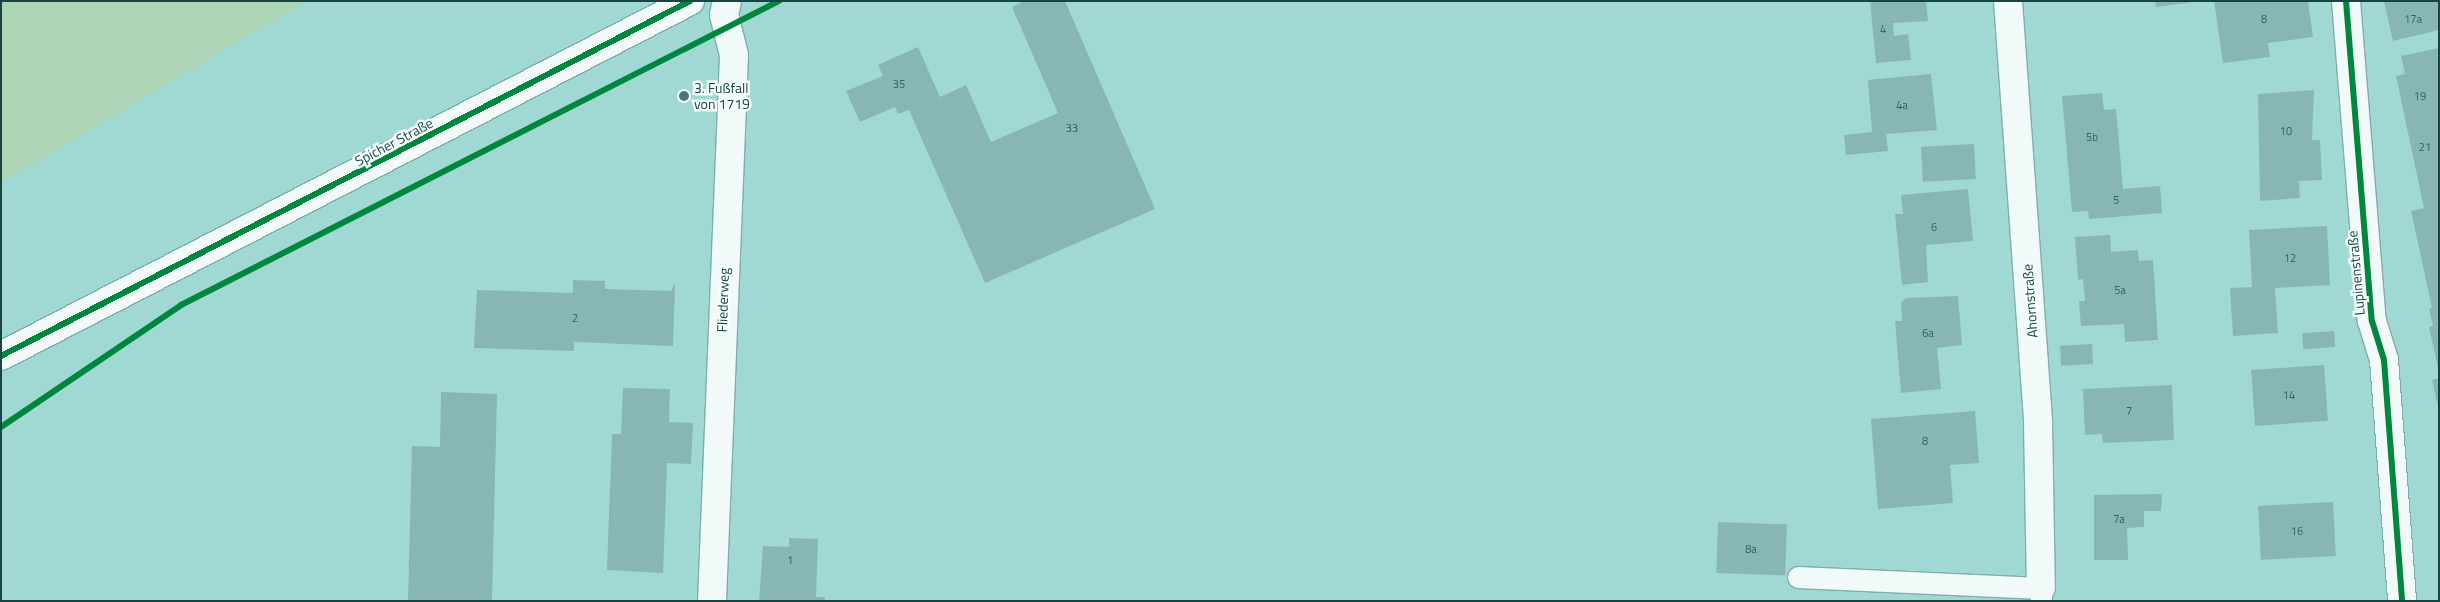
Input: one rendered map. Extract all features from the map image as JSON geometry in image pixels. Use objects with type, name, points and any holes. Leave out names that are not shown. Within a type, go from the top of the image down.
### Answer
[{"type":"street","name":"Spicher Straße","points":[[1,356],[690,1]]},
{"type":"street","name":"Fliederweg","points":[[712,601],[734,55],[724,15],[727,1]]},
{"type":"street","name":"Ahornstraße","points":[[2008,1],[2038,422],[2041,594]]},
{"type":"street","name":"Lupinenstraße","points":[[2346,1],[2372,321],[2384,360],[2402,601]]},
{"type":"lane","points":[[1798,577],[2041,594]]},
{"type":"green space","points":[[1,1],[306,1],[1,183]]},
{"type":"building","points":[[1024,1],[1065,1],[1155,209],[985,283],[909,110],[898,114],[895,107],[860,122],[846,91],[883,76],[878,65],[918,47],[940,97],[966,85],[991,142],[1058,113],[1012,7]]},
{"type":"building","points":[[1870,1],[1926,1],[1928,21],[1893,23],[1894,36],[1908,34],[1911,60],[1876,63]]},
{"type":"building","points":[[2155,1],[2193,1],[2193,2],[2156,7]]},
{"type":"building","points":[[2214,1],[2308,1],[2313,37],[2268,43],[2270,57],[2223,63]]},
{"type":"building","points":[[2384,1],[2439,1],[2439,30],[2393,41]]},
{"type":"building","points":[[2439,48],[2438,368],[2429,327],[2433,326],[2429,309],[2432,308],[2411,211],[2424,208],[2396,76],[2405,74],[2401,56]]},
{"type":"building","points":[[1931,74],[1937,130],[1886,134],[1888,151],[1846,155],[1844,135],[1872,132],[1868,80]]},
{"type":"building","points":[[2314,90],[2312,140],[2320,140],[2322,180],[2299,181],[2300,198],[2260,201],[2258,94]]},
{"type":"building","points":[[2102,93],[2104,110],[2116,109],[2123,189],[2160,186],[2162,213],[2089,219],[2088,211],[2072,212],[2062,96]]},
{"type":"building","points":[[1974,144],[1976,179],[1923,182],[1921,147]]},
{"type":"building","points":[[1968,189],[1973,241],[1926,245],[1928,282],[1902,285],[1895,214],[1903,214],[1901,195]]},
{"type":"building","points":[[2327,226],[2330,285],[2275,288],[2278,333],[2233,336],[2230,288],[2252,287],[2249,230]]},
{"type":"building","points":[[2110,235],[2111,252],[2138,250],[2139,261],[2153,260],[2158,340],[2125,342],[2124,324],[2081,326],[2079,301],[2085,301],[2083,279],[2078,280],[2075,237]]},
{"type":"building","points":[[573,280],[605,281],[605,289],[671,291],[675,283],[673,346],[574,342],[574,351],[474,348],[477,290],[573,293]]},
{"type":"building","points":[[1958,296],[1962,345],[1937,348],[1941,389],[1901,393],[1895,321],[1902,321],[1901,303],[1906,298]]},
{"type":"building","points":[[2334,331],[2335,347],[2303,349],[2302,333]]},
{"type":"building","points":[[2092,344],[2093,364],[2061,366],[2060,346]]},
{"type":"building","points":[[2324,365],[2328,421],[2255,426],[2251,370]]},
{"type":"building","points":[[2439,378],[2439,407],[2438,407],[2432,380]]},
{"type":"building","points":[[2172,385],[2174,440],[2103,443],[2102,434],[2085,435],[2083,389]]},
{"type":"building","points":[[623,388],[670,389],[669,422],[693,423],[691,464],[667,463],[663,573],[607,570],[612,434],[621,434]]},
{"type":"building","points":[[441,392],[497,394],[492,601],[408,601],[412,446],[440,447]]},
{"type":"building","points":[[1975,411],[1979,463],[1950,465],[1953,503],[1878,509],[1871,419]]},
{"type":"building","points":[[2162,494],[2161,511],[2144,511],[2144,527],[2127,528],[2128,560],[2094,560],[2094,495]]},
{"type":"building","points":[[2333,502],[2336,556],[2261,560],[2258,506]]},
{"type":"building","points":[[1718,522],[1787,524],[1785,575],[1716,573]]},
{"type":"building","points":[[789,538],[818,539],[816,597],[825,597],[825,601],[759,601],[763,546],[789,547]]},
{"type":"cycle path","points":[[1,356],[690,1]]},
{"type":"cycle path","points":[[1,427],[181,305],[779,1]]},
{"type":"cycle path","points":[[2346,1],[2372,321],[2384,360],[2402,601]]},
{"type":"place","name":"3. Fußfall von 1719","points":[[684,96]]}]
